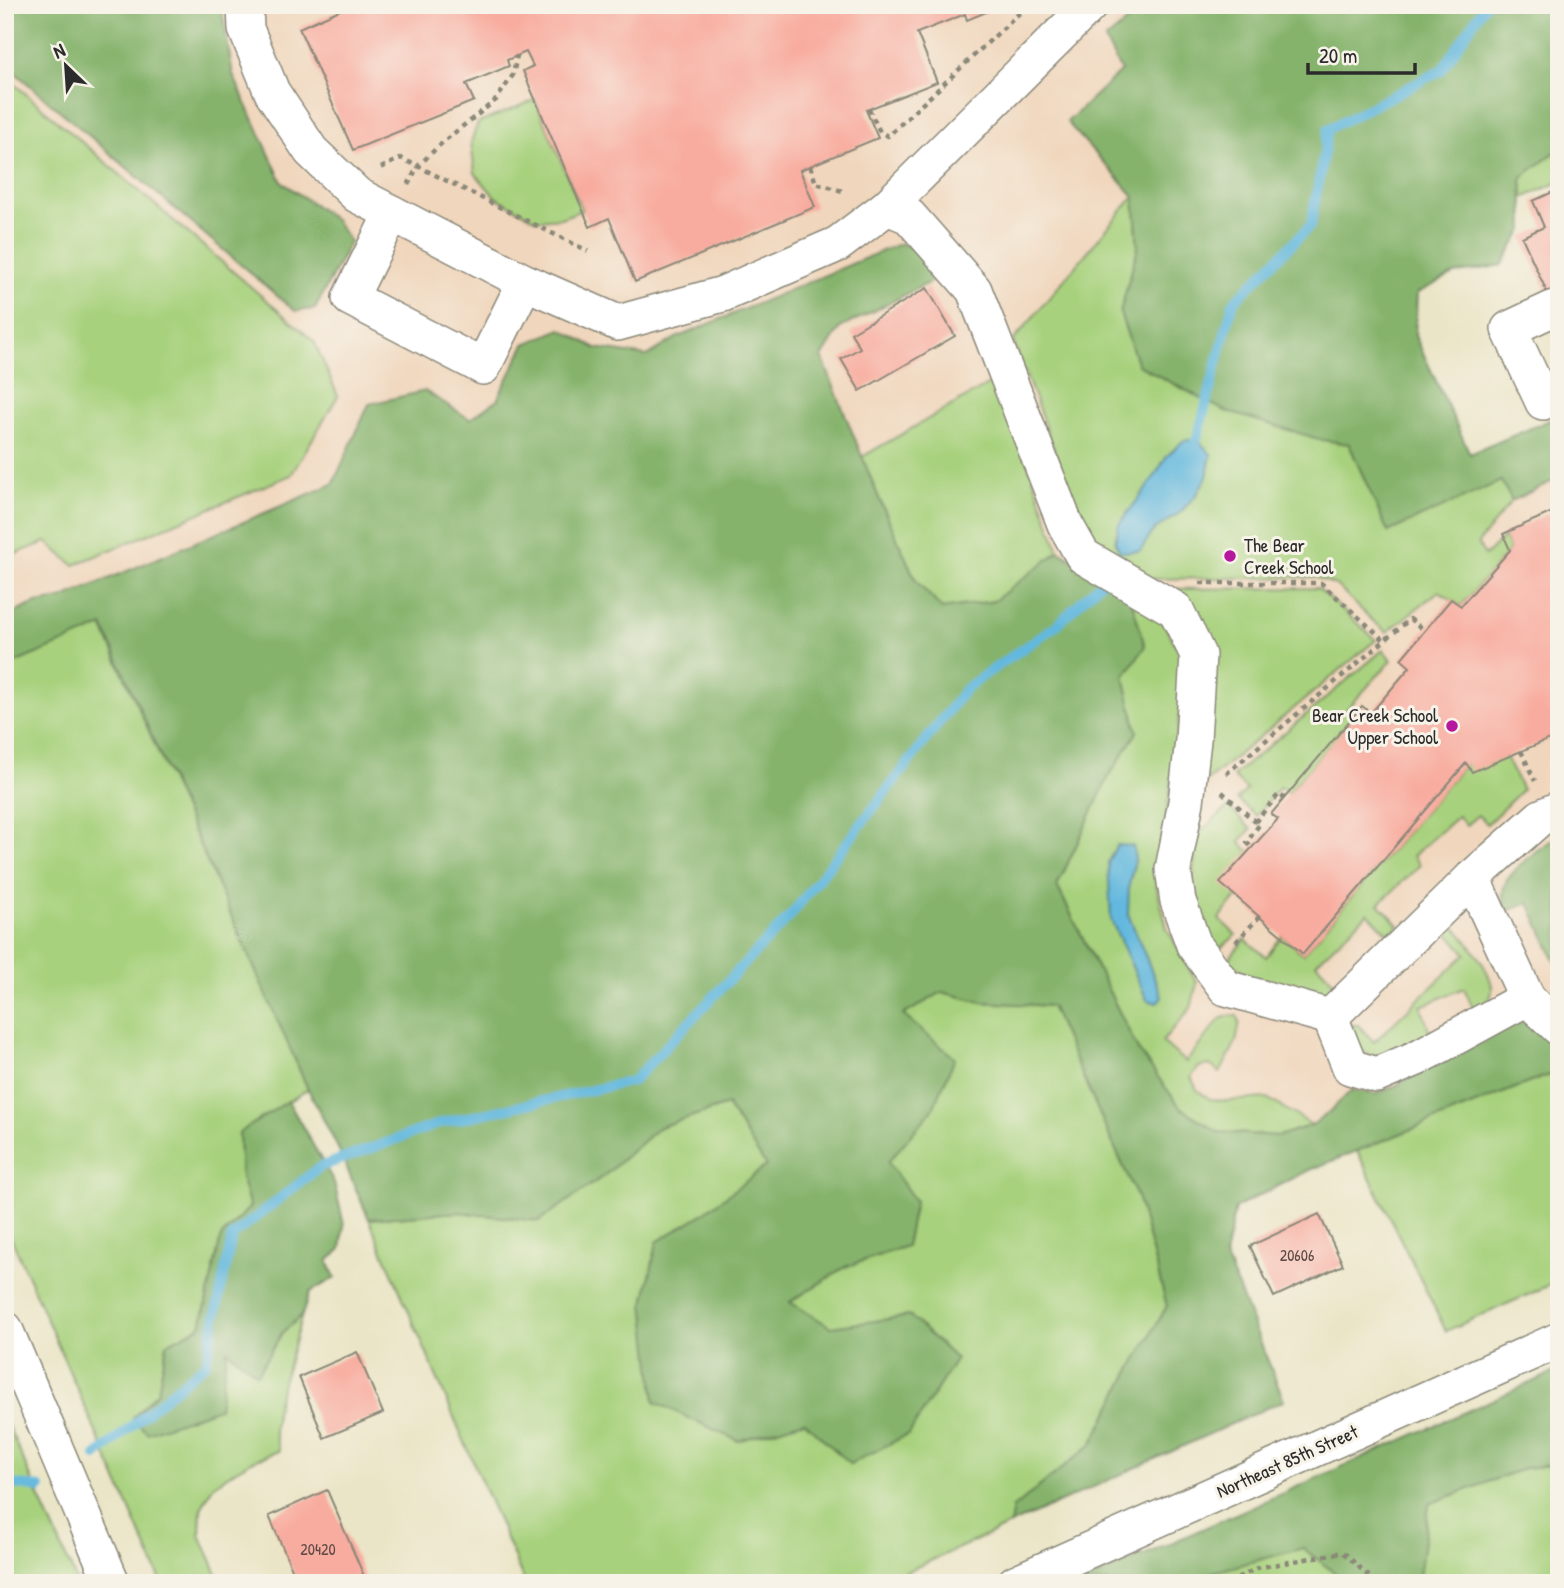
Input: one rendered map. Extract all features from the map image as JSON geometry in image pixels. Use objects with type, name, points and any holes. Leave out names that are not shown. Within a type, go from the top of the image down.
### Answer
[{"type":"street","points":[[245,5],[246,29],[272,92],[311,151],[357,195],[525,282],[618,323],[723,294],[838,244],[887,207],[1090,5]]},
{"type":"street","points":[[887,207],[909,216],[974,290],[1065,524],[1083,556],[1176,610],[1198,655],[1193,740],[1200,793],[1173,869],[1178,901],[1194,944],[1226,988],[1330,1017]]},
{"type":"street","points":[[392,213],[350,298],[372,310],[483,367],[525,282]]},
{"type":"street","points":[[1554,308],[1509,329],[1543,402],[1559,395]]},
{"type":"street","points":[[1330,1017],[1472,878],[1541,817],[1559,809]]},
{"type":"street","points":[[1472,878],[1527,998],[1559,1028]]},
{"type":"street","points":[[1330,1017],[1350,1067],[1377,1075],[1417,1058],[1527,998]]},
{"type":"street","points":[[5,1329],[112,1583]]},
{"type":"street","name":"Northeast 85th Street","points":[[1016,1583],[1559,1340]]},
{"type":"path","points":[[869,109],[880,132],[888,136],[1028,5]]},
{"type":"path","points":[[392,213],[418,166],[444,141],[496,100],[513,75],[517,55]]},
{"type":"path","points":[[371,172],[401,158],[588,251]]},
{"type":"path","points":[[810,166],[816,183],[887,207]]},
{"type":"path","points":[[1198,583],[1321,583],[1385,640]]},
{"type":"path","points":[[1252,848],[1247,842],[1259,825],[1200,793],[1410,619],[1425,631]]},
{"type":"path","points":[[1521,751],[1535,782]]},
{"type":"path","points":[[1255,822],[1279,794],[1284,798]]},
{"type":"path","points":[[1229,1583],[1257,1568],[1343,1552],[1376,1583]]},
{"type":"shaded area","name":"The Bear Creek School","points":[[5,5],[1559,5],[1297,125],[1456,486],[1559,441],[1559,1042],[1176,1205],[5,667]]},
{"type":"green space","points":[[5,5],[221,5],[233,75],[282,182],[335,220],[350,242],[315,309],[295,311],[5,64]]},
{"type":"green space","points":[[1147,5],[1559,5],[1559,152],[1522,177],[1524,229],[1502,265],[1454,274],[1417,293],[1415,336],[1470,454],[1559,416],[1559,478],[1512,501],[1501,481],[1388,532],[1349,444],[1322,440],[1225,411],[1138,365],[1120,313],[1138,247],[1134,196],[1067,122],[1121,71],[1105,40]]},
{"type":"green space","points":[[5,76],[314,341],[338,396],[291,475],[74,565],[46,542],[5,558]]},
{"type":"green space","points":[[535,100],[582,210],[561,218],[537,220],[495,197],[475,173],[471,142],[478,123]]},
{"type":"green space","points":[[1559,152],[1559,182],[1523,198],[1522,177]]},
{"type":"green space","points":[[1134,196],[1138,247],[1120,313],[1138,365],[1349,444],[1388,532],[1501,480],[1512,501],[1478,543],[1485,556],[1504,537],[1510,550],[1461,606],[1439,591],[1387,632],[1336,585],[1314,577],[1143,579],[1111,557],[1091,537],[1088,539],[1013,341]]},
{"type":"green space","points":[[901,243],[924,254],[936,279],[840,328],[822,357],[878,496],[916,581],[942,609],[994,601],[1059,551],[1129,592],[1145,646],[1124,677],[1137,732],[1108,778],[1057,886],[1138,1050],[1180,1107],[1218,1132],[1279,1136],[1312,1125],[1352,1090],[1376,1094],[1397,1085],[1520,1016],[1550,1033],[1559,1053],[1559,1073],[1309,1170],[1235,1208],[1225,1256],[1284,1400],[1010,1525],[1013,1508],[1092,1444],[1167,1306],[1138,1199],[1051,1006],[982,1002],[942,992],[903,1015],[955,1058],[933,1109],[888,1162],[915,1201],[906,1246],[845,1267],[790,1302],[831,1327],[910,1316],[956,1359],[909,1434],[850,1464],[804,1421],[738,1441],[655,1402],[644,1303],[657,1242],[704,1213],[766,1166],[727,1105],[659,1127],[605,1175],[539,1221],[458,1212],[369,1219],[308,1089],[103,626],[5,667],[5,617],[36,603],[61,599],[333,484],[369,404],[425,391],[470,419],[497,400],[525,344],[561,329],[596,348],[647,356],[676,338]]},
{"type":"green space","points":[[998,379],[1059,551],[994,601],[942,609],[916,581],[862,457]]},
{"type":"green space","points":[[1318,588],[1376,640],[1196,790],[1211,674],[1162,589]]},
{"type":"green space","points":[[1129,592],[1155,609],[1184,659],[1177,739],[1155,880],[1167,928],[1197,983],[1191,1008],[1162,1042],[1186,1062],[1220,1019],[1236,1015],[1240,1021],[1236,1042],[1220,1073],[1210,1065],[1199,1067],[1191,1077],[1197,1090],[1210,1099],[1227,1101],[1267,1098],[1312,1125],[1279,1136],[1218,1132],[1180,1107],[1138,1050],[1057,886],[1108,778],[1137,732],[1124,677]]},
{"type":"green space","points":[[102,626],[308,1089],[239,1133],[241,1177],[250,1207],[221,1237],[201,1326],[167,1344],[158,1391],[133,1418],[227,1350],[257,1373],[282,1333],[302,1315],[277,1403],[274,1430],[279,1451],[254,1460],[213,1486],[201,1509],[200,1535],[221,1583],[162,1583],[5,1224],[5,667]]},
{"type":"green space","points":[[1383,650],[1392,660],[1347,709],[1354,717],[1288,793],[1280,787],[1256,816],[1237,799],[1247,790],[1233,776]]},
{"type":"green space","points":[[1506,757],[1522,790],[1487,824],[1478,815],[1466,825],[1458,816],[1413,856],[1420,865],[1379,904],[1399,925],[1389,935],[1368,913],[1316,963],[1334,982],[1329,993],[1317,995],[1253,978],[1227,961],[1245,939],[1266,957],[1282,936],[1303,954],[1466,763]]},
{"type":"green space","points":[[1228,807],[1251,829],[1239,842],[1249,851],[1237,897],[1219,919],[1236,935],[1219,950],[1205,930],[1192,899],[1194,856],[1199,833]]},
{"type":"green space","points":[[1559,837],[1559,969],[1529,903],[1505,912],[1503,895],[1506,882],[1515,871],[1538,849]]},
{"type":"green space","points":[[1450,928],[1456,928],[1461,933],[1488,975],[1492,990],[1487,1005],[1474,1010],[1464,988],[1421,1006],[1429,1030],[1427,1035],[1392,1052],[1372,1057],[1356,1048],[1351,1025],[1358,1025],[1374,1042],[1466,954],[1448,933]]},
{"type":"green space","points":[[942,992],[982,1002],[1051,1006],[1138,1199],[1167,1306],[1092,1444],[1013,1508],[1010,1525],[881,1583],[525,1583],[369,1219],[458,1212],[539,1221],[605,1175],[659,1127],[727,1105],[766,1166],[704,1213],[657,1242],[738,1441],[804,1421],[910,1316],[831,1328],[789,1303],[845,1267],[906,1246],[915,1201],[887,1162],[933,1109],[903,1015]]},
{"type":"green space","points":[[1559,1073],[1559,1281],[1446,1331],[1357,1151]]},
{"type":"green space","points":[[288,1101],[334,1182],[344,1225],[341,1249],[328,1261],[335,1278],[310,1292],[302,1315],[282,1333],[257,1374],[227,1350],[219,1408],[147,1433],[133,1418],[158,1391],[167,1344],[201,1326],[221,1237],[250,1207],[241,1177],[239,1133]]},
{"type":"green space","points":[[1559,1370],[1559,1464],[1525,1468],[1429,1504],[1418,1583],[1348,1583],[1303,1548],[1203,1575],[1191,1583],[1081,1583]]},
{"type":"green space","points":[[5,1419],[77,1582],[77,1583],[5,1583]]},
{"type":"green space","points":[[1559,1464],[1559,1583],[1418,1583],[1429,1504],[1525,1468]]},
{"type":"green space","points":[[1303,1548],[1348,1583],[1191,1583],[1202,1575]]},
{"type":"water","points":[[1197,439],[1211,454],[1207,477],[1196,495],[1181,512],[1154,530],[1140,551],[1120,552],[1115,542],[1119,524],[1167,456],[1183,441]]},
{"type":"water","points":[[1117,845],[1133,846],[1135,860],[1129,885],[1128,914],[1162,996],[1157,1003],[1147,1000],[1111,920],[1108,862]]},
{"type":"building","points":[[351,5],[1003,5],[967,20],[965,14],[917,33],[937,82],[866,110],[878,138],[800,170],[815,207],[635,282],[609,218],[590,227],[523,71],[533,66],[526,52],[507,60],[509,66],[466,84],[474,101],[353,150],[299,28]]},
{"type":"building","points":[[1559,189],[1559,319],[1522,237],[1544,227],[1533,201]]},
{"type":"building","points":[[927,288],[955,336],[860,391],[841,359],[860,348],[851,333]]},
{"type":"building","name":"Bear Creek School Upper School","points":[[1559,509],[1559,735],[1472,772],[1466,763],[1303,954],[1220,883],[1278,819],[1271,814],[1362,706],[1371,713],[1410,667],[1401,659],[1451,599],[1461,606],[1510,550],[1503,534]]},
{"type":"building","points":[[1319,1214],[1343,1265],[1274,1297],[1250,1246]]},
{"type":"building","points":[[357,1352],[383,1413],[324,1438],[299,1377]]},
{"type":"building","points":[[327,1490],[367,1583],[298,1583],[269,1516]]},
{"type":"waterway","points":[[1190,450],[1197,439],[1233,303],[1311,225],[1328,129],[1442,70],[1485,5]]},
{"type":"waterway","points":[[96,1456],[206,1363],[232,1236],[320,1167],[441,1123],[633,1081],[791,915],[966,688],[1057,625],[1105,578]]},
{"type":"waterway","points":[[5,1483],[40,1488]]},
{"type":"place","name":"The Bear Creek School","points":[[1230,556]]},
{"type":"place","name":"Bear Creek School Upper School","points":[[1452,726]]}]
